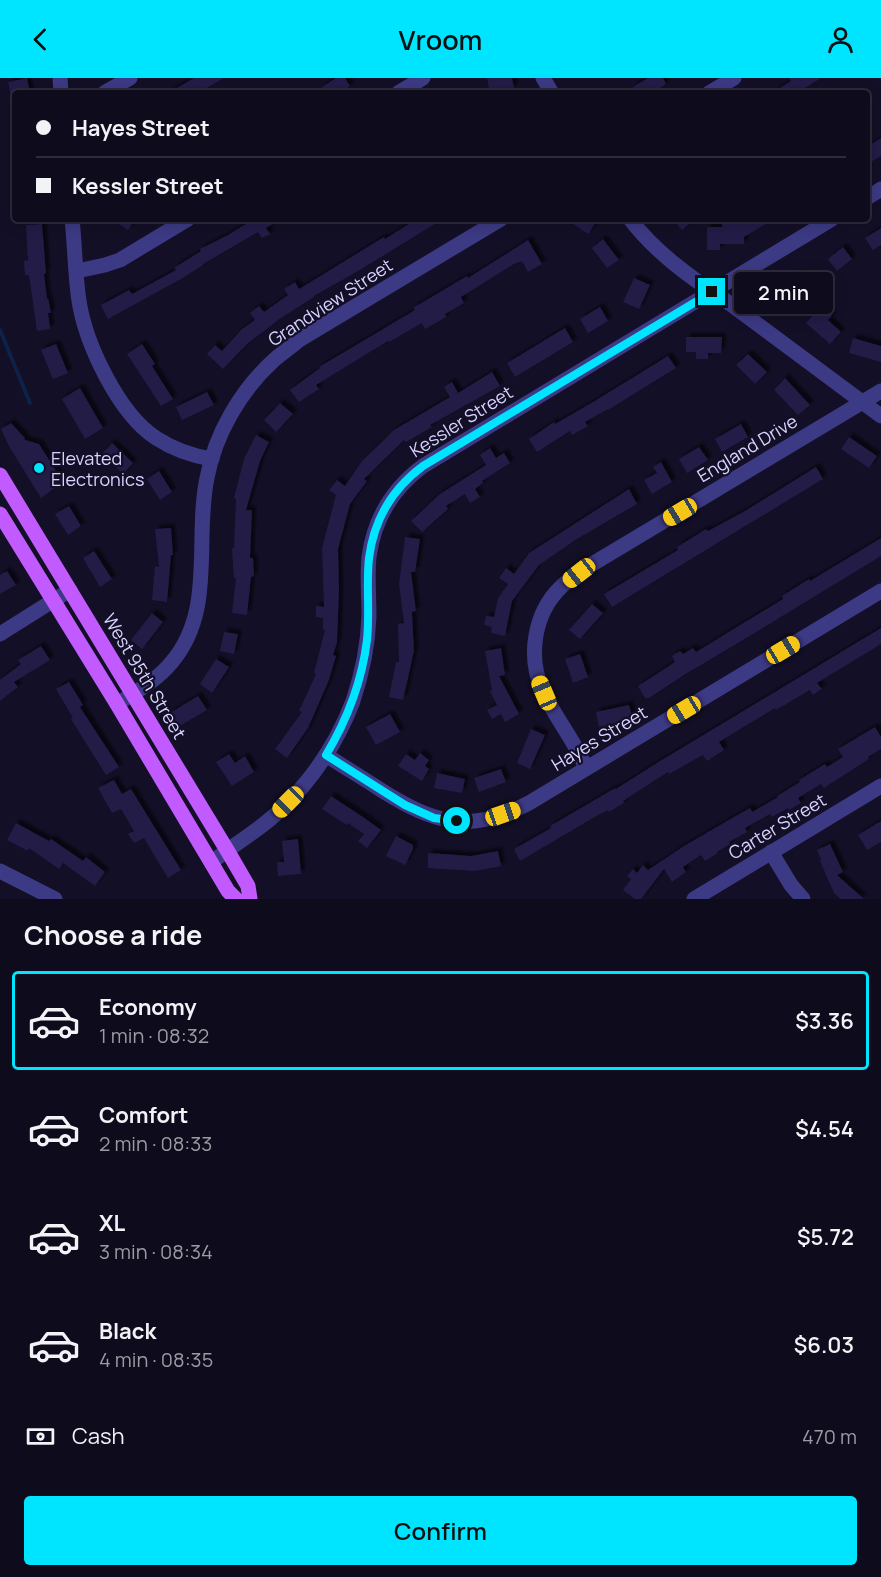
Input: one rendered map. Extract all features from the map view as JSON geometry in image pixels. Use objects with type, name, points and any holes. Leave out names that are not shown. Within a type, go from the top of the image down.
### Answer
[{"type":"main road","name":"West 95th Street","points":[[0,475],[248,885],[250,899]]},
{"type":"main road","points":[[0,514],[228,891],[236,899]]},
{"type":"street","points":[[110,90],[130,78]]},
{"type":"street","points":[[403,90],[423,78]]},
{"type":"street","points":[[714,90],[734,78]]},
{"type":"street","points":[[72,222],[79,302],[95,356],[124,404],[146,431],[158,440],[186,453],[212,459]]},
{"type":"street","points":[[77,271],[105,266],[120,260],[183,222]]},
{"type":"street","name":"Grandview Street","points":[[117,704],[164,671],[184,645],[196,616],[201,585],[202,513],[212,459],[216,445],[236,406],[255,380],[274,360],[299,340],[496,222]]},
{"type":"street","points":[[633,222],[659,250],[712,292],[881,416]]},
{"type":"street","name":"Kessler Street","points":[[212,862],[276,814],[300,790],[337,737],[361,673],[367,640],[369,558],[375,528],[396,490],[423,466],[827,222]]},
{"type":"street","name":"England Drive","points":[[586,768],[544,693],[535,662],[537,631],[542,615],[552,598],[561,587],[579,573],[881,391]]},
{"type":"street","points":[[0,634],[70,590]]},
{"type":"street","name":"Hayes Street","points":[[326,755],[405,805],[434,818],[457,821],[491,819],[514,811],[881,591]]},
{"type":"street","name":"Carter Street","points":[[694,899],[881,786]]},
{"type":"street","points":[[771,852],[802,899]]},
{"type":"street","points":[[0,871],[55,899]]},
{"type":"building","points":[[27,78],[29,90],[12,90],[10,93],[8,82]]},
{"type":"building","points":[[194,78],[224,78],[203,90],[173,90]]},
{"type":"building","points":[[336,78],[345,78],[350,86],[344,90],[324,90],[322,87]]},
{"type":"building","points":[[487,78],[512,78],[514,88],[490,90]]},
{"type":"building","points":[[648,78],[663,78],[666,84],[657,90],[635,90],[633,87]]},
{"type":"building","points":[[789,78],[821,78],[802,90],[777,90],[791,81]]},
{"type":"building","points":[[881,138],[881,156],[871,162],[870,160],[870,145]]},
{"type":"building","points":[[116,222],[133,222],[128,230]]},
{"type":"building","points":[[249,222],[276,222],[266,228],[270,234],[262,238],[258,232],[181,279],[108,319],[101,305],[129,290],[132,294],[176,270],[174,268],[201,251],[200,249]]},
{"type":"building","points":[[412,222],[438,222],[281,318],[247,344],[223,369],[207,354],[215,345],[222,351],[242,329],[255,320],[250,313],[259,306],[264,312],[288,295],[284,289],[295,282],[299,289],[384,237],[385,239]]},
{"type":"building","points":[[570,222],[596,222],[588,234]]},
{"type":"building","points":[[675,222],[691,222],[682,230]]},
{"type":"building","points":[[751,222],[769,222],[744,237],[744,244],[720,244],[720,250],[707,250],[707,227],[722,227],[722,224],[752,224]]},
{"type":"building","points":[[42,224],[46,273],[44,274],[51,313],[48,313],[50,329],[37,331],[29,275],[25,275],[24,261],[28,260],[26,225]]},
{"type":"building","points":[[881,228],[881,245],[873,250],[865,238]]},
{"type":"building","points":[[603,239],[619,260],[607,268],[592,248]]},
{"type":"building","points":[[528,240],[542,264],[528,272],[522,261],[514,264],[461,297],[464,303],[445,314],[446,317],[425,329],[422,323],[388,341],[316,385],[319,389],[299,402],[290,390],[319,367]]},
{"type":"building","points":[[843,247],[852,259],[837,271],[828,259]]},
{"type":"building","points":[[792,274],[808,276],[806,292],[790,290]]},
{"type":"building","points":[[634,278],[650,285],[639,309],[623,302]]},
{"type":"building","points":[[821,306],[832,316],[828,320],[841,332],[830,344],[806,323]]},
{"type":"building","points":[[600,307],[608,321],[588,333],[580,319]]},
{"type":"building","points":[[565,328],[573,342],[515,377],[507,363]]},
{"type":"building","points":[[686,337],[722,337],[721,353],[708,353],[708,359],[696,359],[696,352],[686,352]]},
{"type":"building","points":[[853,338],[881,346],[881,362],[849,353]]},
{"type":"building","points":[[56,344],[68,373],[53,379],[41,350]]},
{"type":"building","points":[[142,344],[155,364],[152,366],[173,399],[161,406],[127,354]]},
{"type":"building","points":[[748,354],[767,372],[755,384],[736,365]]},
{"type":"building","points":[[668,356],[676,368],[585,422],[588,426],[572,435],[570,431],[537,452],[529,439]]},
{"type":"building","points":[[492,372],[500,386],[430,425],[432,427],[406,442],[404,440],[364,479],[367,481],[350,504],[338,549],[337,643],[333,655],[336,656],[329,680],[308,728],[287,758],[275,749],[302,712],[299,711],[316,674],[314,673],[325,630],[323,630],[323,618],[316,617],[316,606],[324,607],[322,548],[336,495],[329,490],[337,480],[345,486],[362,461],[394,430],[450,397],[444,387],[452,382],[458,393]]},
{"type":"building","points":[[785,378],[810,405],[798,415],[774,390]]},
{"type":"building","points":[[80,388],[103,428],[85,439],[62,399]]},
{"type":"building","points":[[207,392],[214,405],[182,420],[176,407]]},
{"type":"building","points":[[280,403],[293,414],[276,432],[264,420]]},
{"type":"building","name":"Elevated Electronics","points":[[11,423],[25,440],[39,444],[63,482],[41,498],[1,429]]},
{"type":"building","points":[[741,424],[748,437],[722,452],[715,439]]},
{"type":"building","points":[[256,435],[269,442],[260,461],[246,510],[252,510],[250,558],[253,558],[254,576],[251,577],[247,615],[232,613],[236,578],[234,578],[232,548],[234,548],[236,499],[234,498],[244,459]]},
{"type":"building","points":[[849,437],[877,456],[869,468],[841,449]]},
{"type":"building","points":[[112,443],[133,463],[123,474],[102,454]]},
{"type":"building","points":[[699,447],[708,460],[687,473],[679,459]]},
{"type":"building","points":[[490,448],[496,458],[504,453],[510,463],[482,481],[483,483],[475,489],[480,497],[470,503],[465,494],[446,506],[448,509],[422,532],[411,521],[440,494],[486,465],[480,455]]},
{"type":"building","points":[[661,462],[672,482],[652,494],[644,480],[657,473],[653,467]]},
{"type":"building","points":[[816,467],[823,479],[612,607],[604,594],[678,550],[677,547],[706,529],[708,531],[745,511]]},
{"type":"building","points":[[159,471],[172,492],[160,500],[147,479]]},
{"type":"building","points":[[629,489],[637,504],[577,539],[539,565],[512,601],[505,636],[491,633],[492,627],[484,625],[486,616],[494,617],[498,598],[508,584],[499,578],[506,568],[514,574],[529,553]]},
{"type":"building","points":[[69,506],[81,526],[68,535],[55,514]]},
{"type":"building","points":[[171,528],[173,555],[171,555],[167,602],[152,600],[155,566],[159,567],[155,529]]},
{"type":"building","points":[[405,537],[420,539],[415,572],[411,572],[416,611],[412,612],[414,651],[403,700],[389,697],[396,662],[399,662],[398,624],[404,623],[399,584]]},
{"type":"building","points":[[881,538],[881,556],[649,698],[645,698],[638,686],[675,662],[672,656],[680,651],[683,654],[693,648],[696,652],[783,599],[782,596],[809,579],[810,581]]},
{"type":"building","points":[[94,551],[112,579],[100,587],[83,558]]},
{"type":"building","points":[[7,571],[16,585],[0,594],[0,575]]},
{"type":"building","points":[[592,604],[603,613],[580,639],[569,630]]},
{"type":"building","points":[[152,613],[163,622],[142,649],[131,640]]},
{"type":"building","points":[[881,628],[881,644],[817,683],[822,689],[813,695],[810,690],[776,710],[775,708],[719,742],[724,750],[707,761],[703,755],[669,774],[668,772],[623,801],[624,803],[593,818],[520,861],[514,849]]},
{"type":"building","points":[[224,632],[238,634],[234,654],[220,651]]},
{"type":"building","points":[[41,646],[50,660],[14,682],[18,687],[0,701],[0,680],[21,664],[18,660]]},
{"type":"building","points":[[501,648],[505,675],[499,676],[519,714],[505,722],[501,714],[492,719],[487,710],[497,705],[490,691],[492,690],[485,651]]},
{"type":"building","points":[[580,654],[588,677],[573,683],[565,659]]},
{"type":"building","points":[[216,659],[229,667],[212,693],[200,684]]},
{"type":"building","points":[[69,682],[83,705],[80,707],[119,767],[106,775],[71,719],[73,718],[56,689]]},
{"type":"building","points":[[198,696],[207,710],[178,727],[170,713]]},
{"type":"building","points":[[629,705],[633,720],[599,727],[596,712]]},
{"type":"building","points":[[390,714],[400,732],[376,745],[366,727]]},
{"type":"building","points":[[875,727],[881,737],[881,749],[824,788],[821,784],[798,798],[801,803],[772,817],[770,814],[745,828],[747,832],[729,842],[730,844],[718,853],[705,861],[701,855],[683,867],[686,872],[672,882],[664,869],[641,899],[635,899],[623,890],[631,879],[627,876],[633,869],[637,873],[643,865],[648,870],[684,846],[750,808],[752,812],[778,797],[800,782],[799,780],[825,764],[827,767],[843,757],[838,749]]},
{"type":"building","points":[[531,729],[545,735],[530,769],[517,763]]},
{"type":"building","points":[[420,753],[429,760],[425,766],[429,769],[422,781],[398,766],[406,754],[415,760]]},
{"type":"building","points":[[229,754],[235,763],[245,756],[254,772],[232,786],[216,762]]},
{"type":"building","points":[[501,769],[506,782],[479,792],[474,778]]},
{"type":"building","points":[[437,773],[465,779],[462,793],[434,788]]},
{"type":"building","points":[[114,780],[122,794],[131,789],[181,870],[168,878],[144,838],[134,843],[128,834],[134,831],[121,809],[112,813],[98,788]]},
{"type":"building","points":[[331,796],[381,830],[367,848],[358,841],[364,834],[322,809]]},
{"type":"building","points":[[881,821],[881,842],[867,850],[858,835]]},
{"type":"building","points":[[16,823],[49,841],[51,839],[83,861],[86,857],[105,872],[95,886],[63,863],[59,869],[29,848],[28,851],[7,840]]},
{"type":"building","points":[[396,836],[413,845],[405,865],[386,856]]},
{"type":"building","points":[[298,839],[301,874],[278,876],[277,862],[284,862],[282,841]]},
{"type":"building","points":[[830,844],[843,872],[837,875],[864,899],[840,899],[834,893],[817,850]]},
{"type":"building","points":[[498,851],[501,866],[475,871],[428,868],[428,853],[471,856]]},
{"type":"waterway","points":[[0,330],[30,403]]},
{"type":"place","name":"Elevated Electronics","points":[[39,468]]},
{"type":"route","points":[[457,821],[434,818],[405,805],[326,755],[337,737],[361,673],[369,618],[369,558],[375,528],[384,509],[396,490],[423,466],[712,292]]}]
